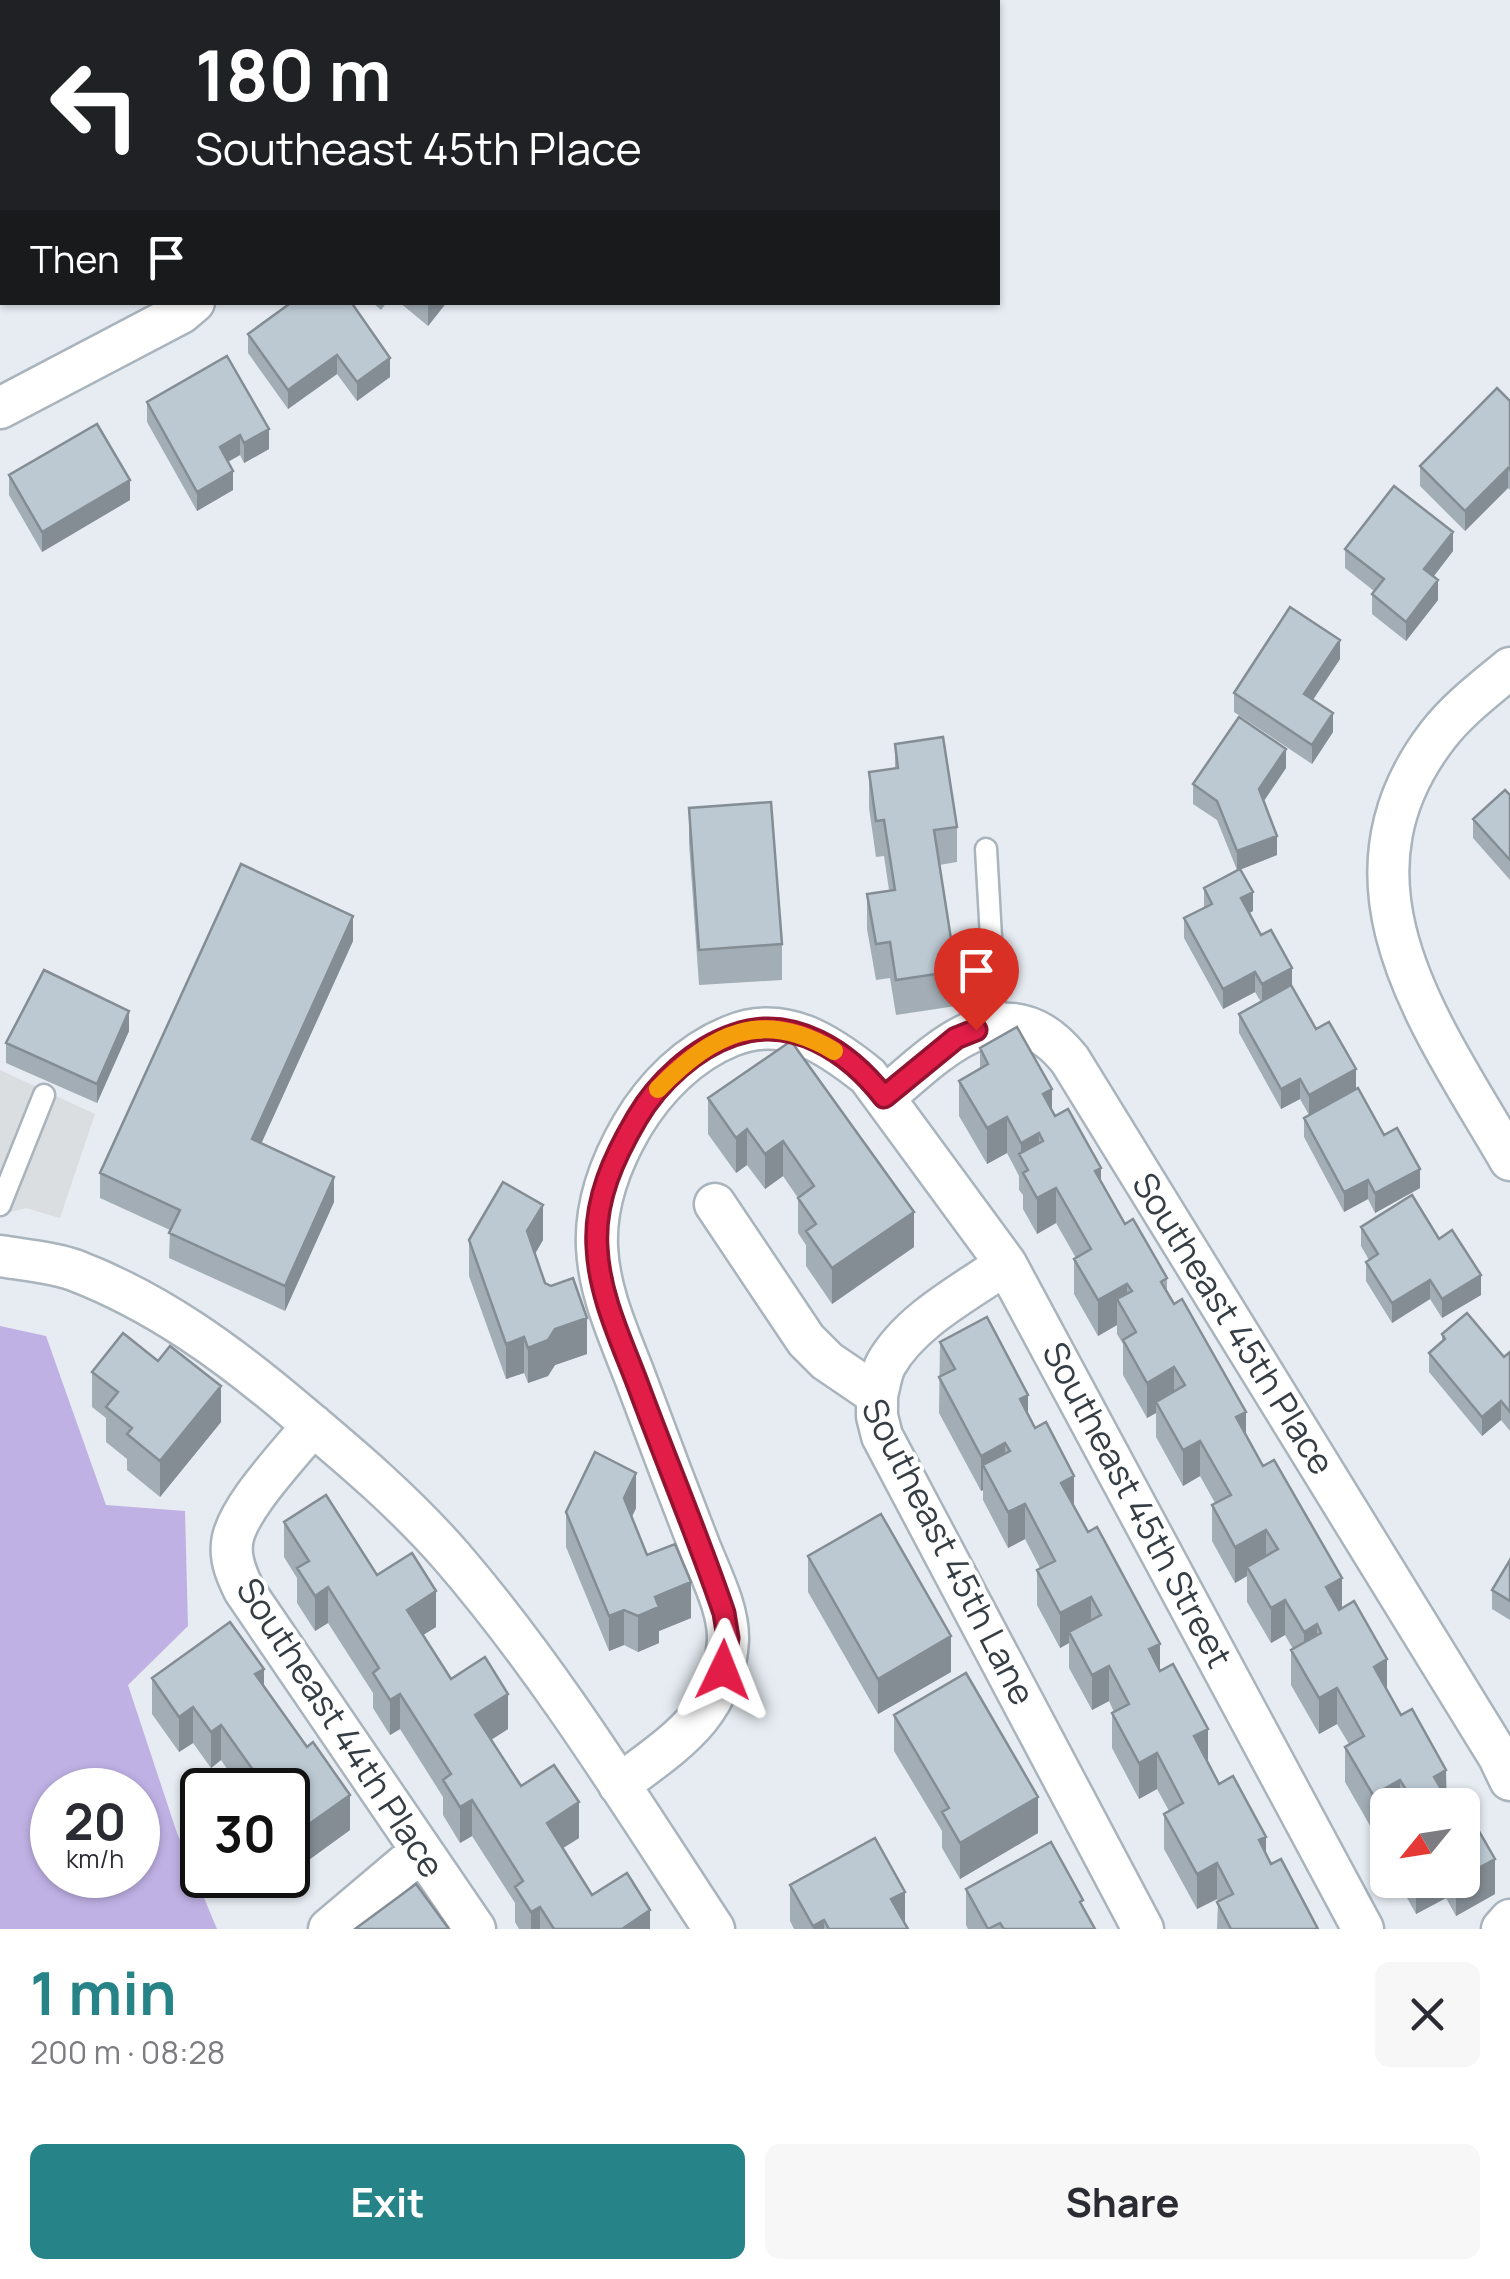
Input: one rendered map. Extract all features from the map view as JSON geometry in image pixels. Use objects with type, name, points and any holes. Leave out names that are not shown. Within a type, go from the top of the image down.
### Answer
[{"type":"street","points":[[0,408],[190,305]]},
{"type":"street","points":[[1510,668],[1470,701],[1439,734],[1418,765],[1401,801],[1388,871],[1390,915],[1400,956],[1420,1005],[1510,1160]]},
{"type":"street","points":[[884,1097],[956,1038],[996,1025]]},
{"type":"street","name":"Southeast 45th Place","points":[[996,1025],[1025,1025],[1045,1033],[1070,1060],[1499,1756],[1510,1780]]},
{"type":"street","name":"Southeast 45th Street","points":[[620,1784],[703,1717],[715,1696],[728,1638],[715,1588],[608,1307],[596,1244],[606,1178],[621,1145],[660,1087],[685,1063],[737,1033],[792,1030],[812,1037],[868,1076],[1006,1264],[1363,1929]]},
{"type":"street","name":"Southeast 45th Lane","points":[[715,1204],[806,1340],[827,1361],[878,1395],[877,1416],[882,1436],[1142,1929]]},
{"type":"street","points":[[0,1256],[72,1269],[170,1316],[246,1368],[376,1477],[452,1557],[514,1636],[620,1784],[714,1929]]},
{"type":"street","points":[[878,1395],[884,1367],[901,1344],[952,1300],[1006,1264]]},
{"type":"street","name":"Southeast 44th Place","points":[[313,1425],[237,1520],[231,1545],[235,1571],[244,1590],[475,1929]]},
{"type":"street","points":[[329,1929],[420,1852]]},
{"type":"street","points":[[1502,1929],[1510,1920]]},
{"type":"lane","points":[[986,848],[996,1025]]},
{"type":"lane","points":[[0,1205],[44,1095]]},
{"type":"shaded area","points":[[0,1070],[95,1114],[60,1218],[26,1208],[0,1215]]},
{"type":"shaded area","points":[[0,1326],[46,1336],[106,1505],[185,1511],[188,1626],[128,1685],[155,1768],[30,1768],[30,1898],[160,1898],[160,1782],[180,1840],[180,1898],[204,1898],[217,1929],[0,1929]]},
{"type":"building","points":[[288,305],[353,305],[390,358],[357,382],[337,355],[288,390],[248,334]]},
{"type":"building","points":[[227,356],[269,429],[244,443],[240,435],[220,447],[233,471],[197,492],[147,402]]},
{"type":"building","points":[[1497,388],[1510,401],[1510,470],[1465,511],[1420,466]]},
{"type":"building","points":[[97,424],[130,480],[42,532],[9,475]]},
{"type":"building","points":[[1394,486],[1453,532],[1424,569],[1438,580],[1406,622],[1372,594],[1384,579],[1345,549]]},
{"type":"building","points":[[1290,607],[1340,640],[1304,694],[1333,713],[1312,745],[1234,693]]},
{"type":"building","points":[[1239,717],[1286,749],[1259,789],[1277,836],[1237,851],[1217,801],[1193,784]]},
{"type":"building","points":[[943,737],[957,827],[934,830],[956,971],[896,980],[890,942],[876,944],[867,894],[895,890],[884,820],[876,821],[869,772],[898,768],[895,744]]},
{"type":"building","points":[[1505,790],[1510,795],[1510,860],[1473,819]]},
{"type":"building","points":[[771,802],[782,944],[699,950],[689,808]]},
{"type":"building","points":[[241,864],[353,916],[252,1139],[334,1177],[285,1286],[169,1233],[180,1210],[100,1173]]},
{"type":"building","points":[[1240,869],[1253,892],[1241,898],[1261,935],[1271,930],[1292,968],[1262,984],[1255,972],[1223,989],[1184,918],[1212,904],[1204,888]]},
{"type":"building","points":[[44,970],[129,1011],[97,1084],[6,1043]]},
{"type":"building","points":[[1291,985],[1316,1029],[1329,1022],[1356,1069],[1309,1095],[1300,1079],[1281,1089],[1239,1014]]},
{"type":"building","points":[[1017,1027],[1052,1089],[1043,1094],[1055,1116],[1068,1109],[1101,1168],[1095,1171],[1125,1224],[1133,1219],[1167,1278],[1161,1282],[1174,1304],[1182,1299],[1246,1412],[1236,1417],[1263,1466],[1274,1460],[1342,1578],[1326,1587],[1339,1610],[1354,1601],[1387,1659],[1374,1667],[1401,1715],[1412,1709],[1446,1770],[1434,1777],[1440,1788],[1405,1788],[1400,1780],[1386,1788],[1370,1790],[1345,1747],[1364,1736],[1337,1688],[1319,1698],[1291,1650],[1321,1633],[1317,1624],[1304,1632],[1285,1600],[1271,1608],[1247,1567],[1278,1549],[1266,1530],[1235,1547],[1212,1505],[1231,1495],[1200,1441],[1183,1450],[1156,1402],[1185,1385],[1174,1367],[1147,1383],[1123,1340],[1136,1332],[1117,1299],[1132,1291],[1127,1284],[1098,1300],[1074,1259],[1091,1249],[1056,1188],[1037,1198],[1023,1173],[1028,1170],[1019,1154],[1043,1141],[1039,1133],[1021,1143],[1007,1117],[987,1128],[959,1081],[988,1064],[980,1048]]},
{"type":"building","points":[[791,1041],[914,1212],[832,1268],[806,1231],[816,1224],[798,1198],[814,1186],[783,1141],[765,1154],[747,1129],[736,1138],[708,1098]]},
{"type":"building","points":[[1358,1088],[1384,1135],[1397,1128],[1420,1169],[1375,1193],[1368,1180],[1344,1192],[1304,1118]]},
{"type":"building","points":[[503,1182],[543,1205],[527,1231],[545,1283],[551,1286],[573,1278],[587,1318],[555,1329],[548,1340],[528,1348],[524,1337],[506,1344],[469,1240]]},
{"type":"building","points":[[1412,1195],[1439,1239],[1452,1230],[1481,1275],[1442,1299],[1430,1280],[1392,1303],[1366,1262],[1378,1254],[1361,1227]]},
{"type":"building","points":[[1467,1313],[1504,1357],[1510,1352],[1510,1412],[1501,1401],[1482,1417],[1429,1353],[1445,1339],[1442,1334]]},
{"type":"building","points":[[987,1317],[1028,1395],[1020,1399],[1035,1428],[1046,1422],[1074,1476],[1061,1483],[1088,1532],[1097,1527],[1160,1644],[1149,1649],[1160,1671],[1173,1664],[1208,1729],[1194,1736],[1219,1784],[1233,1776],[1266,1837],[1259,1840],[1271,1864],[1281,1859],[1318,1929],[1231,1929],[1217,1902],[1233,1894],[1217,1863],[1197,1874],[1164,1814],[1183,1803],[1157,1753],[1139,1763],[1112,1713],[1129,1704],[1109,1666],[1092,1675],[1069,1632],[1101,1615],[1091,1597],[1060,1613],[1037,1570],[1055,1561],[1025,1504],[1008,1512],[983,1465],[1010,1451],[1005,1443],[981,1456],[939,1377],[955,1369],[940,1342]]},
{"type":"building","points":[[123,1333],[158,1361],[170,1346],[221,1386],[160,1461],[127,1434],[132,1428],[106,1407],[118,1392],[92,1372]]},
{"type":"building","points":[[595,1452],[636,1473],[624,1498],[647,1555],[675,1544],[691,1582],[655,1597],[659,1607],[638,1616],[624,1610],[609,1616],[566,1512]]},
{"type":"building","points":[[326,1495],[377,1575],[412,1553],[436,1591],[407,1610],[451,1679],[485,1657],[508,1694],[475,1715],[521,1786],[554,1765],[579,1802],[547,1823],[592,1895],[627,1873],[650,1910],[622,1929],[554,1929],[540,1907],[531,1912],[515,1887],[523,1881],[472,1800],[460,1807],[443,1780],[451,1774],[400,1694],[390,1700],[373,1673],[379,1668],[328,1587],[315,1596],[297,1568],[309,1561],[284,1522]]},
{"type":"building","points":[[881,1514],[951,1636],[878,1679],[808,1556]]},
{"type":"building","points":[[1510,1560],[1510,1601],[1492,1590]]},
{"type":"building","points":[[230,1622],[264,1669],[255,1674],[307,1747],[313,1742],[350,1795],[310,1823],[310,1768],[252,1768],[221,1725],[211,1732],[193,1707],[179,1717],[152,1678]]},
{"type":"building","points":[[966,1673],[1038,1797],[960,1843],[942,1812],[949,1808],[894,1715]]},
{"type":"building","points":[[1480,1833],[1495,1859],[1480,1867]]},
{"type":"building","points":[[875,1838],[905,1892],[891,1899],[908,1929],[829,1929],[824,1920],[813,1926],[790,1885]]},
{"type":"building","points":[[1051,1842],[1095,1929],[1004,1929],[1000,1923],[988,1929],[966,1889]]},
{"type":"building","points":[[416,1884],[449,1929],[355,1929]]},
{"type":"slow traffic","points":[[658,1089],[685,1063],[737,1033],[792,1030],[834,1051]]},
{"type":"route","points":[[723,1670],[728,1638],[724,1613],[608,1307],[596,1244],[606,1178],[642,1109],[660,1087],[685,1063],[737,1033],[792,1030],[812,1037],[868,1076],[884,1097],[956,1038],[976,1030]]}]
